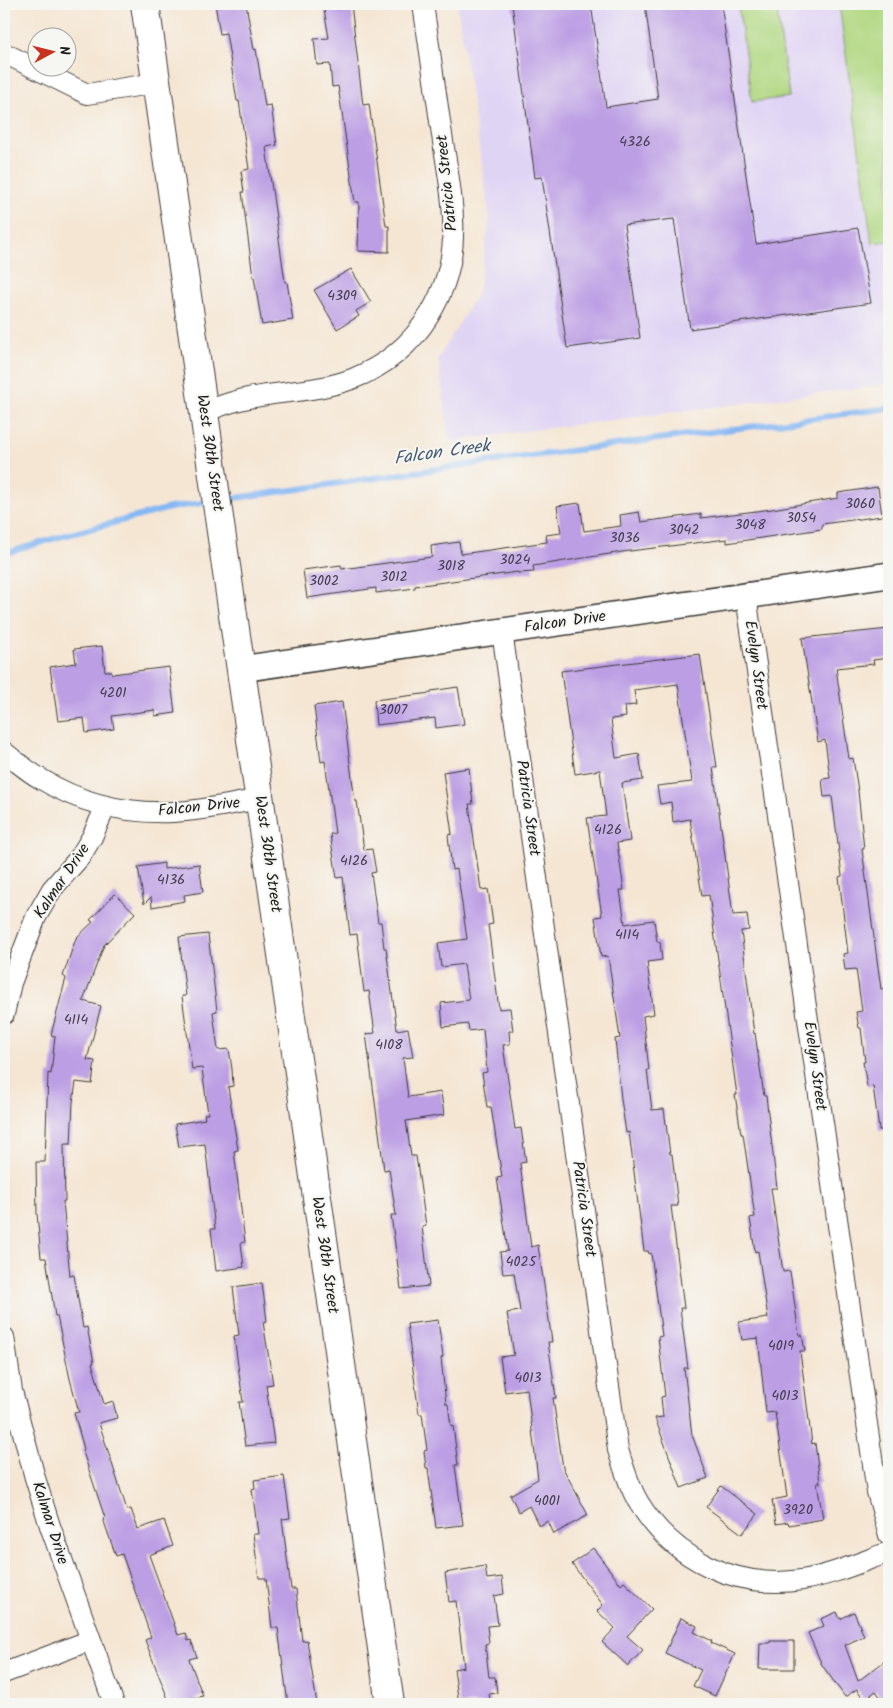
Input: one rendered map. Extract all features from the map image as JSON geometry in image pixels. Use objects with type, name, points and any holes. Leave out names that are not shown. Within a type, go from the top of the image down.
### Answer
[{"type":"main road","name":"West 30th Street","points":[[145,4],[390,1704]]},
{"type":"street","name":"Patricia Street","points":[[204,412],[243,399],[322,387],[361,375],[380,365],[404,347],[418,332],[434,307],[450,269],[454,218],[423,4]]},
{"type":"street","points":[[4,53],[87,94],[156,83]]},
{"type":"street","name":"Falcon Drive","points":[[241,669],[889,575]]},
{"type":"street","name":"Evelyn Street","points":[[746,596],[877,1492],[889,1535]]},
{"type":"street","name":"Patricia Street","points":[[502,631],[618,1450],[635,1497],[647,1517],[658,1530],[680,1550],[708,1567],[738,1577],[765,1582],[800,1580],[824,1575],[889,1552]]},
{"type":"street","name":"Falcon Drive","points":[[4,752],[24,768],[67,793],[106,806],[134,811],[173,812],[260,800]]},
{"type":"street","name":"Kalmar Drive","points":[[4,1014],[11,983],[36,917],[52,889],[80,857],[92,837],[106,806]]},
{"type":"street","name":"Kalmar Drive","points":[[4,1337],[8,1392],[35,1478],[114,1704]]},
{"type":"street","points":[[4,1673],[91,1640]]},
{"type":"shaded area","points":[[457,4],[839,4],[872,243],[889,241],[889,384],[450,441],[438,359],[478,292],[490,218]]},
{"type":"green space","points":[[738,4],[776,4],[789,97],[752,102]]},
{"type":"green space","points":[[839,4],[889,4],[889,241],[872,243]]},
{"type":"building","points":[[215,4],[246,4],[254,50],[256,49],[265,106],[271,105],[277,145],[266,147],[285,282],[287,282],[293,320],[262,325],[253,277],[242,192],[244,192],[241,171],[249,169],[226,33],[220,34]]},
{"type":"building","points":[[323,4],[351,4],[363,105],[369,104],[386,226],[389,226],[389,252],[358,251],[359,202],[355,202],[338,86],[332,87],[330,64],[317,65],[314,39],[329,38]]},
{"type":"building","points":[[512,4],[591,4],[606,107],[658,99],[645,4],[721,4],[756,244],[858,228],[871,303],[690,329],[674,219],[624,225],[640,338],[567,348],[542,177],[535,178]]},
{"type":"building","points":[[351,269],[371,302],[356,311],[359,316],[337,329],[314,290]]},
{"type":"building","points":[[878,487],[882,516],[822,524],[822,529],[727,543],[727,539],[622,552],[533,566],[534,572],[518,572],[415,586],[415,588],[376,593],[376,588],[307,598],[303,570],[341,565],[342,569],[432,557],[431,546],[459,542],[461,554],[547,542],[546,535],[561,533],[557,506],[580,503],[584,531],[621,526],[620,515],[639,512],[641,522],[701,514],[701,518],[838,498],[838,493]]},
{"type":"building","points":[[889,629],[889,658],[873,660],[874,664],[836,668],[849,759],[853,758],[858,791],[864,849],[862,849],[881,989],[886,988],[889,1010],[889,1130],[879,1130],[873,1086],[867,1087],[863,1062],[865,1062],[861,1028],[859,1028],[856,1012],[862,1011],[856,969],[845,970],[843,954],[848,953],[839,877],[842,876],[832,796],[824,797],[822,779],[830,778],[825,740],[818,742],[802,638]]},
{"type":"building","points":[[102,646],[105,671],[111,671],[112,674],[169,667],[175,713],[155,716],[155,710],[112,716],[114,729],[86,733],[84,718],[58,721],[50,667],[76,663],[74,649]]},
{"type":"building","points":[[700,654],[717,767],[713,767],[733,915],[747,914],[749,930],[741,931],[754,1034],[764,1096],[766,1096],[777,1188],[771,1188],[783,1272],[790,1271],[799,1335],[802,1335],[805,1351],[800,1351],[812,1444],[815,1443],[820,1483],[817,1483],[823,1519],[789,1525],[788,1522],[776,1524],[772,1500],[787,1497],[775,1412],[766,1413],[758,1338],[742,1340],[739,1322],[768,1318],[758,1251],[755,1252],[750,1218],[755,1217],[743,1134],[741,1134],[735,1095],[737,1095],[709,895],[702,896],[690,819],[673,822],[671,802],[660,804],[657,786],[692,782],[678,684],[634,690],[636,705],[625,706],[626,717],[611,719],[616,758],[639,754],[643,780],[622,783],[630,841],[617,843],[624,890],[620,890],[625,924],[654,920],[657,942],[660,942],[662,960],[647,962],[654,1014],[643,1016],[649,1070],[647,1070],[652,1110],[664,1109],[670,1154],[672,1154],[678,1206],[671,1206],[684,1308],[680,1308],[688,1368],[684,1368],[692,1435],[708,1478],[681,1488],[655,1418],[663,1417],[661,1397],[665,1396],[658,1337],[662,1336],[651,1253],[649,1254],[648,1251],[644,1251],[629,1132],[626,1133],[621,1099],[615,1039],[620,1038],[608,956],[601,957],[595,917],[602,916],[587,818],[606,816],[600,770],[575,774],[561,671]]},
{"type":"building","points":[[458,687],[464,724],[436,728],[435,718],[376,725],[374,700],[431,693],[431,691]]},
{"type":"building","points":[[342,702],[355,801],[357,801],[364,850],[372,849],[376,872],[371,873],[378,922],[381,922],[384,948],[386,948],[397,1030],[408,1028],[413,1057],[403,1058],[408,1097],[441,1092],[444,1115],[406,1121],[411,1156],[416,1156],[426,1226],[422,1226],[429,1286],[401,1289],[391,1215],[396,1215],[389,1169],[384,1170],[366,1034],[375,1033],[369,991],[364,992],[357,934],[350,935],[343,877],[337,878],[330,834],[335,833],[325,761],[321,762],[314,706]]},
{"type":"building","points":[[469,768],[473,804],[469,804],[481,890],[488,889],[493,924],[488,925],[499,1009],[510,1008],[513,1031],[509,1031],[510,1044],[503,1045],[515,1129],[521,1128],[526,1162],[520,1163],[531,1247],[538,1245],[544,1285],[552,1342],[548,1342],[556,1398],[553,1398],[563,1468],[588,1515],[554,1534],[548,1521],[539,1526],[529,1506],[519,1512],[510,1495],[538,1479],[527,1389],[505,1392],[500,1357],[514,1355],[507,1313],[520,1311],[514,1273],[503,1274],[500,1252],[508,1251],[497,1178],[502,1177],[491,1107],[487,1107],[482,1073],[487,1072],[483,1029],[469,1031],[468,1024],[443,1027],[441,1003],[469,1000],[464,964],[441,967],[438,943],[467,939],[457,869],[452,870],[448,835],[452,834],[443,772]]},
{"type":"building","points":[[164,863],[164,869],[199,864],[203,892],[184,895],[185,901],[152,907],[151,897],[144,904],[138,867]]},
{"type":"building","points":[[115,894],[135,913],[104,945],[83,1001],[101,1006],[87,1060],[95,1061],[92,1084],[76,1082],[71,1144],[64,1144],[65,1201],[63,1201],[70,1276],[74,1275],[83,1328],[87,1327],[94,1363],[92,1363],[104,1404],[113,1401],[117,1418],[99,1423],[127,1510],[131,1509],[138,1529],[164,1520],[173,1546],[149,1555],[178,1635],[186,1633],[188,1641],[191,1640],[197,1657],[189,1659],[203,1696],[194,1698],[197,1704],[170,1704],[145,1640],[151,1637],[122,1554],[116,1556],[82,1449],[84,1449],[74,1413],[79,1412],[57,1316],[55,1316],[46,1258],[41,1258],[37,1213],[36,1162],[45,1162],[48,1073],[51,1074],[55,1036],[51,1035],[66,978],[63,976],[76,938],[93,922],[90,920]]},
{"type":"building","points":[[208,934],[217,1011],[213,1012],[218,1050],[229,1049],[232,1069],[233,1086],[228,1087],[238,1150],[234,1151],[245,1242],[241,1243],[244,1267],[216,1271],[211,1229],[215,1229],[205,1144],[179,1147],[175,1124],[205,1119],[204,1114],[208,1114],[202,1068],[192,1069],[182,996],[186,996],[179,937]]},
{"type":"building","points":[[262,1283],[267,1321],[263,1322],[273,1384],[266,1385],[274,1443],[245,1446],[239,1402],[243,1402],[234,1336],[239,1335],[233,1287]]},
{"type":"building","points":[[438,1320],[446,1404],[448,1404],[451,1426],[453,1426],[458,1465],[455,1465],[463,1525],[436,1528],[428,1468],[426,1468],[424,1451],[427,1450],[422,1414],[419,1414],[407,1324]]},
{"type":"building","points":[[284,1476],[290,1518],[282,1519],[291,1589],[296,1589],[302,1641],[307,1640],[317,1704],[288,1704],[278,1628],[272,1628],[266,1578],[259,1578],[253,1534],[258,1534],[252,1489],[255,1488],[254,1480]]},
{"type":"building","points":[[721,1486],[758,1514],[742,1534],[706,1507]]},
{"type":"building","points":[[593,1548],[621,1585],[624,1582],[652,1609],[627,1636],[643,1650],[628,1666],[602,1642],[615,1628],[597,1611],[603,1605],[572,1564]]},
{"type":"building","points":[[485,1566],[487,1579],[502,1577],[504,1594],[494,1596],[498,1625],[487,1626],[489,1643],[485,1644],[489,1677],[495,1677],[497,1693],[489,1694],[491,1704],[459,1704],[454,1669],[464,1667],[456,1601],[449,1602],[445,1573]]},
{"type":"building","points":[[837,1612],[840,1619],[854,1612],[864,1636],[845,1645],[858,1681],[889,1658],[889,1704],[885,1704],[876,1691],[864,1700],[857,1689],[845,1697],[822,1665],[808,1633],[824,1626],[821,1619]]},
{"type":"building","points":[[681,1618],[697,1626],[694,1632],[712,1641],[711,1643],[735,1654],[715,1696],[693,1686],[701,1670],[665,1653]]},
{"type":"building","points":[[770,1641],[794,1641],[794,1669],[759,1669],[760,1643],[770,1643]]},
{"type":"waterway","name":"Falcon Creek","points":[[222,500],[889,408]]},
{"type":"waterway","name":"Falcon Creek","points":[[4,554],[59,537],[170,508],[209,502]]}]
